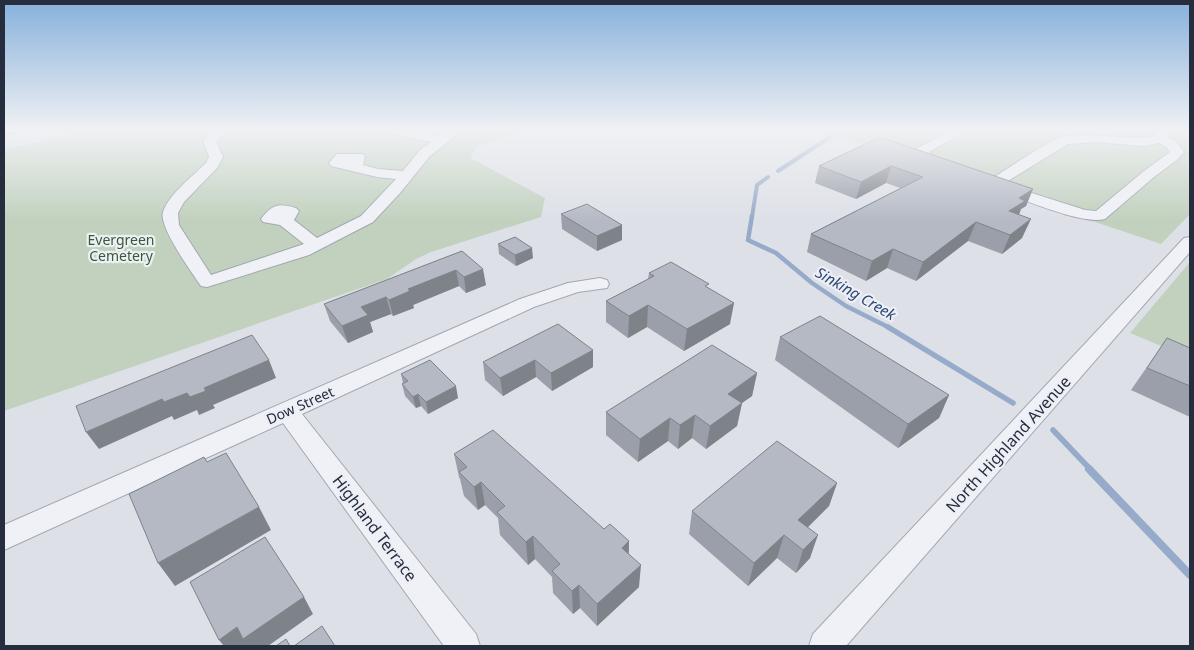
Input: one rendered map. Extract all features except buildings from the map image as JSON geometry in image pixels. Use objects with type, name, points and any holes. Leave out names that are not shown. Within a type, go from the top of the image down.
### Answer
[{"type":"street","points":[[215,160],[212,166],[178,200],[170,213],[171,225],[207,282],[315,245],[367,219],[419,160]]},
{"type":"street","points":[[929,160],[962,175],[1058,206],[1099,216],[1116,205],[1155,169],[1169,160]]},
{"type":"street","points":[[992,184],[1031,160]]},
{"type":"street","points":[[356,167],[377,174],[407,176]]},
{"type":"street","points":[[285,221],[315,245]]},
{"type":"street","name":"North Highland Avenue","points":[[825,646],[1190,242]]},
{"type":"street","name":"Dow Street","points":[[4,538],[286,410],[527,304],[575,287],[600,284]]},
{"type":"street","name":"Highland Terrace","points":[[286,410],[464,646]]},
{"type":"green space","name":"Evergreen Cemetery","points":[[4,160],[474,160],[545,198],[541,217],[431,252],[416,259],[387,279],[4,411]]},
{"type":"green space","points":[[911,160],[1190,160],[1190,214],[1161,244]]},
{"type":"green space","points":[[1190,262],[1190,358],[1130,333]]},
{"type":"waterway","name":"Sinking Creek","points":[[778,171],[794,160]]},
{"type":"waterway","name":"Sinking Creek","points":[[752,217],[757,185],[768,177]]},
{"type":"waterway","name":"Sinking Creek","points":[[752,216],[748,240],[776,253],[812,283],[846,306],[888,327]]},
{"type":"waterway","name":"Sinking Creek","points":[[888,327],[1013,403]]},
{"type":"waterway","name":"Sinking Creek","points":[[1053,430],[1091,470]]},
{"type":"waterway","name":"Sinking Creek","points":[[1089,469],[1190,575]]}]
